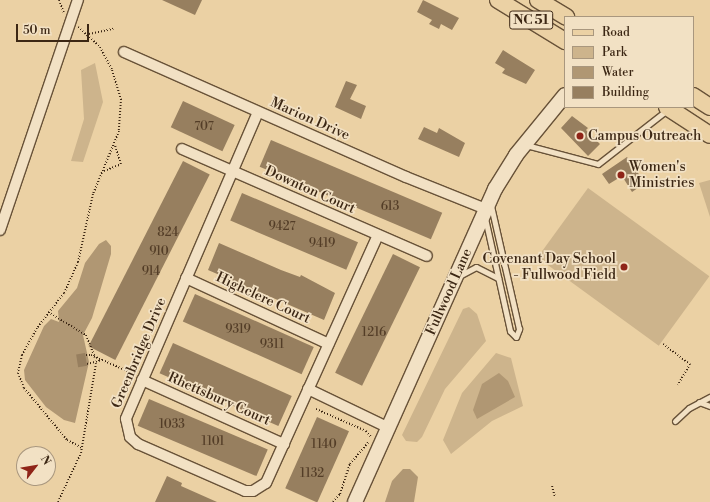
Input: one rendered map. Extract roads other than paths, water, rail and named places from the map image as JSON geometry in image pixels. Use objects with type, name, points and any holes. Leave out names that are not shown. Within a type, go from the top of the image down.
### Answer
[{"type":"main road","name":"NC 51","points":[[498,0],[564,40]]},
{"type":"main road","name":"NC 51","points":[[538,0],[564,16]]},
{"type":"main road","points":[[694,97],[710,106]]},
{"type":"main road","points":[[668,108],[710,135]]},
{"type":"street","points":[[0,230],[78,0]]},
{"type":"street","name":"Marion Drive","points":[[124,52],[413,180],[486,208]]},
{"type":"street","name":"Fullwood Lane","points":[[355,502],[486,208],[524,144],[564,95]]},
{"type":"street","name":"Greenbridge Drive","points":[[258,112],[186,278],[139,377],[126,419],[126,429],[138,444],[245,491],[253,491],[266,483],[378,235]]},
{"type":"street","name":"Downton Court","points":[[182,149],[427,256]]},
{"type":"street","name":"Highclere Court","points":[[186,278],[329,344]]},
{"type":"street","name":"Rhettsbury Court","points":[[139,377],[284,444]]},
{"type":"street","points":[[308,389],[388,428]]},
{"type":"lane","points":[[524,144],[598,164],[668,108]]},
{"type":"lane","points":[[486,208],[519,329],[516,337],[510,331],[498,278],[486,208]]},
{"type":"lane","points":[[454,282],[476,267],[498,278]]},
{"type":"lane","points":[[675,421],[698,402],[710,397]]},
{"type":"lane","points":[[698,402],[710,406]]},
{"type":"water","points":[[106,240],[111,246],[111,254],[92,318],[83,335],[89,362],[75,423],[64,420],[46,407],[25,380],[24,370],[44,326],[51,319],[59,322],[58,311],[77,288],[85,263],[99,244]]},
{"type":"water","points":[[499,373],[508,381],[515,397],[477,419],[473,410],[482,384]]},
{"type":"water","points":[[403,469],[410,469],[418,477],[414,502],[385,502],[392,481]]},
{"type":"place","name":"Campus Outreach","points":[[580,136]]},
{"type":"place","name":"Women's Ministries","points":[[621,175]]},
{"type":"place","name":"Covenant Day School - Fullwood Field","points":[[624,267]]}]
